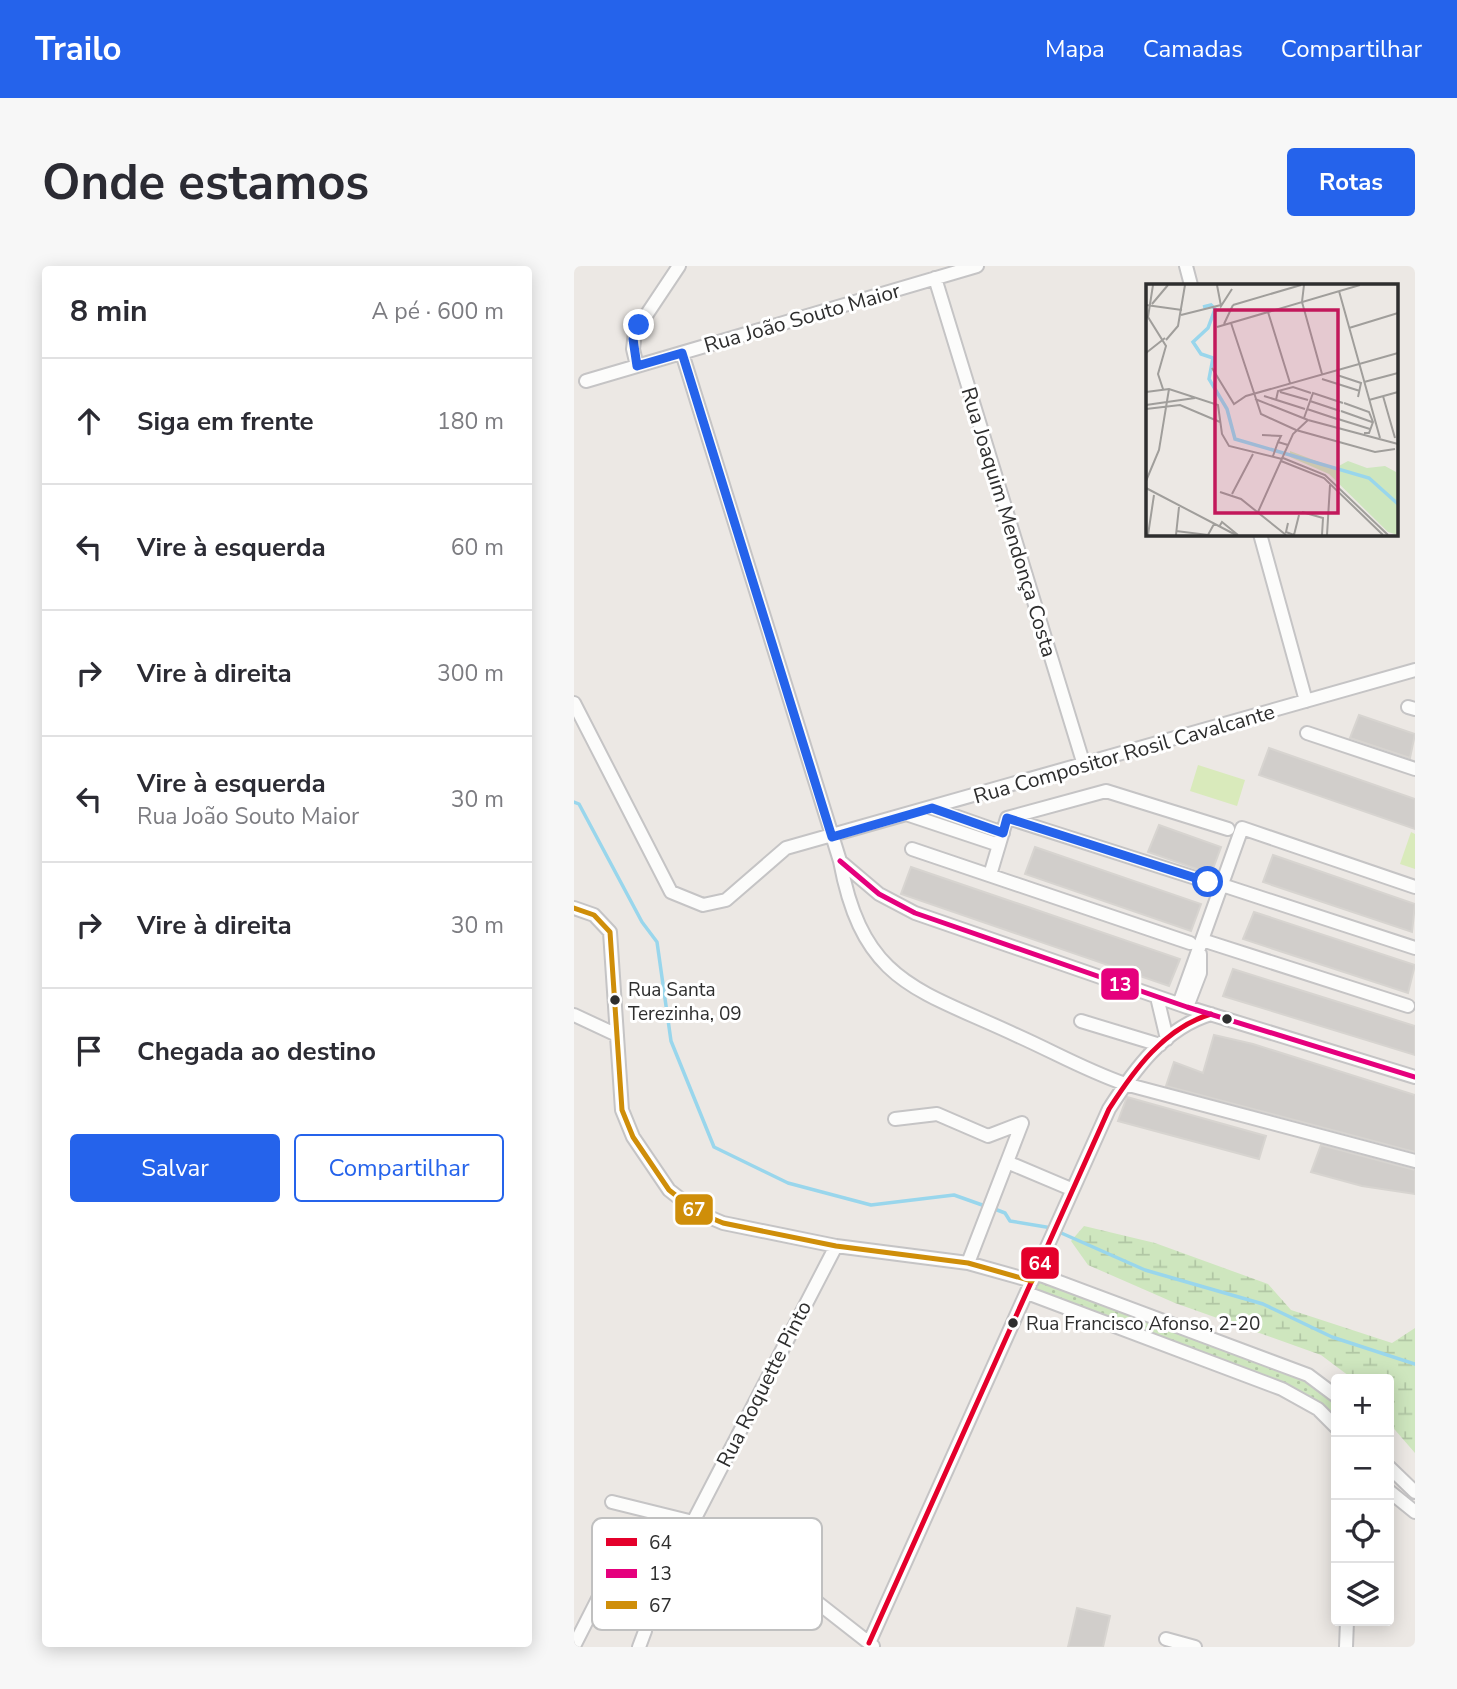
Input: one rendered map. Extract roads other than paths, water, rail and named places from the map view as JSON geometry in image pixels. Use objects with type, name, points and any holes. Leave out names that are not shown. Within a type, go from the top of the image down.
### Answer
[{"type":"street","points":[[637,366],[633,349],[635,332],[679,266]]},
{"type":"street","name":"Rua João Souto Maior","points":[[586,381],[977,266]]},
{"type":"street","points":[[1186,266],[1191,284]]},
{"type":"street","name":"Rua Joaquim Mendonça Costa","points":[[935,278],[1084,765]]},
{"type":"street","points":[[682,353],[840,861],[849,904],[860,929],[892,972],[928,996],[1021,1037],[1082,1069],[1125,1084],[1372,1152],[1415,1161]]},
{"type":"street","points":[[1261,536],[1306,701]]},
{"type":"street","name":"Rua Compositor Rosil Cavalcante","points":[[574,703],[671,892],[703,905],[726,900],[786,848],[1415,670]]},
{"type":"street","points":[[1307,733],[1415,769]]},
{"type":"street","points":[[1007,818],[1106,791],[1228,829]]},
{"type":"street","points":[[932,808],[1001,839]]},
{"type":"street","points":[[908,815],[1001,839]]},
{"type":"street","points":[[990,875],[1007,818]]},
{"type":"street","points":[[1007,818],[1208,882]]},
{"type":"street","points":[[1183,1005],[1197,945],[1242,828],[1415,887]]},
{"type":"street","points":[[912,849],[1197,945],[1413,1008]]},
{"type":"street","points":[[840,861],[897,905],[1157,997],[1415,1077]]},
{"type":"street","points":[[1222,885],[1415,948]]},
{"type":"street","points":[[574,908],[594,915],[610,932],[622,1110],[633,1137],[669,1190],[698,1212],[723,1223],[836,1246],[968,1263],[1308,1375],[1331,1392]]},
{"type":"street","points":[[1157,997],[1163,1042]]},
{"type":"street","points":[[822,1606],[872,1645],[1071,1189],[1109,1109],[1125,1084],[1163,1042],[1191,1022],[1211,1014]]},
{"type":"street","points":[[574,1015],[617,1035]]},
{"type":"street","points":[[1081,1021],[1163,1042]]},
{"type":"street","points":[[895,1119],[937,1114],[988,1136],[1022,1123],[968,1263]]},
{"type":"street","points":[[1007,1162],[1071,1189]]},
{"type":"street","name":"Rua Roquette Pinto","points":[[695,1518],[836,1246]]},
{"type":"street","points":[[1032,1283],[1282,1389],[1318,1409],[1331,1422]]},
{"type":"street","points":[[1394,1472],[1415,1492]]},
{"type":"street","points":[[1394,1496],[1415,1512]]},
{"type":"street","points":[[612,1502],[677,1518]]},
{"type":"street","points":[[574,1646],[592,1611]]},
{"type":"street","points":[[1346,1647],[1347,1626]]},
{"type":"street","points":[[639,1647],[645,1631]]},
{"type":"street","points":[[1166,1639],[1195,1647]]},
{"type":"waterway","points":[[574,802],[579,804],[642,922],[657,942],[671,1041],[714,1147],[788,1183],[871,1205],[954,1195],[985,1206]]},
{"type":"waterway","points":[[992,1208],[1005,1213],[1010,1221],[1052,1228]]},
{"type":"waterway","points":[[1059,1232],[1145,1270],[1263,1304],[1332,1337],[1415,1364]]},
{"type":"place","name":"Rua Santa Terezinha, 09","points":[[615,1000]]},
{"type":"place","name":"Rua Francisco Afonso, 2-20","points":[[1013,1323]]}]
